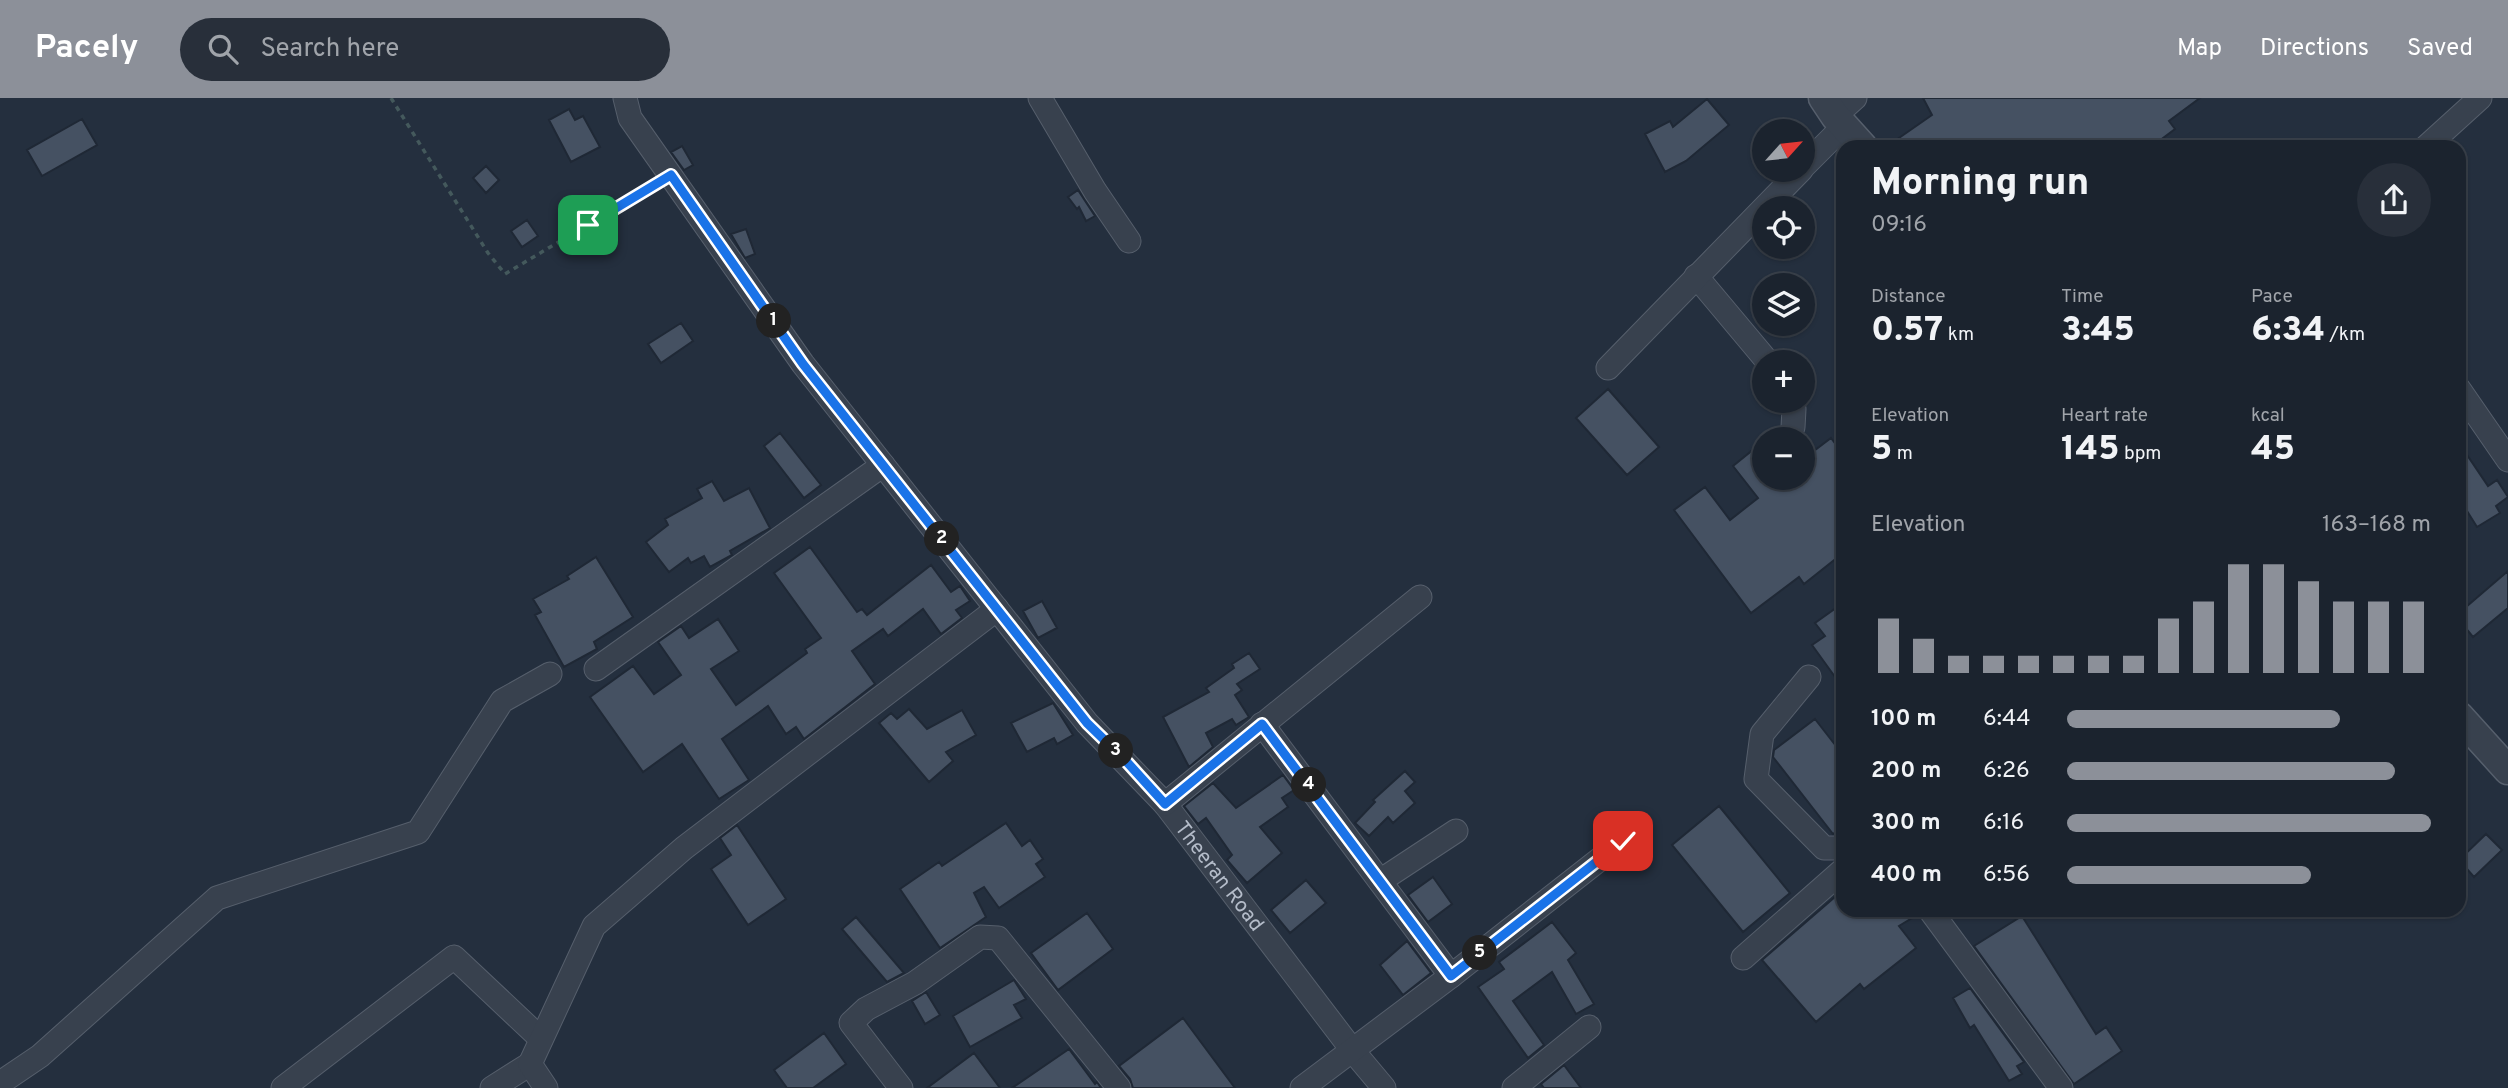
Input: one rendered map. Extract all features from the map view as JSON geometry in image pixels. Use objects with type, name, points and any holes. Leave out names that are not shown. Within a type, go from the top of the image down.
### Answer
[{"type":"street","name":"Theeran Road","points":[[625,98],[630,118],[803,364],[1087,723],[1165,804],[1384,1088]]},
{"type":"street","points":[[1040,98],[1129,241]]},
{"type":"street","points":[[2434,140],[2480,98]]},
{"type":"street","points":[[1815,148],[1839,109],[1859,140]]},
{"type":"street","points":[[1608,368],[1789,182]]},
{"type":"street","points":[[1696,276],[1758,350]]},
{"type":"street","points":[[2466,399],[2508,460]]},
{"type":"street","points":[[1793,427],[1794,413]]},
{"type":"street","points":[[596,669],[883,465]]},
{"type":"street","points":[[1165,804],[1420,597]]},
{"type":"street","points":[[492,1088],[530,1064],[594,926],[684,848],[997,609]]},
{"type":"street","points":[[0,1083],[40,1056],[217,898],[418,832],[502,701],[550,674]]},
{"type":"street","points":[[1809,677],[1762,734],[1756,779],[1824,848],[1836,848]]},
{"type":"street","points":[[1262,724],[1451,976]]},
{"type":"street","points":[[2466,724],[2508,770]]},
{"type":"street","points":[[1380,881],[1456,831]]},
{"type":"street","points":[[1302,1088],[1451,976],[1623,841]]},
{"type":"street","points":[[1743,958],[1836,876]]},
{"type":"street","points":[[1935,917],[2061,1088]]},
{"type":"street","points":[[901,1088],[851,1023],[866,1009],[915,983],[979,937],[998,938],[1119,1088]]},
{"type":"street","points":[[283,1088],[454,957],[541,1040]]},
{"type":"street","points":[[1514,1088],[1589,1027]]},
{"type":"street","points":[[530,1064],[547,1088]]},
{"type":"path","points":[[391,98],[488,253],[505,274],[671,175]]},
{"type":"building","points":[[1923,98],[2200,98],[2169,121],[2175,129],[2160,140],[1896,140],[1932,115]]},
{"type":"building","points":[[1707,99],[1729,125],[1686,161],[1665,172],[1645,134],[1670,121],[1673,127]]},
{"type":"building","points":[[569,109],[575,120],[583,116],[600,147],[571,162],[549,120]]},
{"type":"building","points":[[82,119],[97,145],[42,176],[27,150]]},
{"type":"building","points":[[682,146],[693,165],[684,170],[671,152]]},
{"type":"building","points":[[486,166],[499,180],[486,193],[473,178]]},
{"type":"building","points":[[1078,190],[1095,216],[1086,221],[1079,207],[1077,209],[1068,197]]},
{"type":"building","points":[[527,220],[538,236],[522,247],[511,231]]},
{"type":"building","points":[[746,229],[755,254],[745,258],[731,234]]},
{"type":"building","points":[[681,323],[693,341],[661,363],[648,344]]},
{"type":"building","points":[[1608,389],[1659,447],[1627,475],[1576,418]]},
{"type":"building","points":[[780,433],[821,485],[804,498],[764,446]]},
{"type":"building","points":[[1831,438],[1836,445],[1836,559],[1804,584],[1799,577],[1751,613],[1674,510],[1705,487],[1730,520],[1758,498],[1733,466],[1752,451],[1752,490],[1815,490],[1815,450]]},
{"type":"building","points":[[2466,453],[2488,486],[2497,480],[2508,497],[2496,506],[2500,513],[2477,527],[2466,509]]},
{"type":"building","points":[[712,481],[724,501],[749,488],[770,528],[730,551],[732,555],[710,567],[704,556],[691,563],[688,558],[669,572],[646,542],[668,525],[665,519],[702,498],[697,489]]},
{"type":"building","points":[[810,547],[857,612],[862,609],[867,615],[931,565],[951,592],[960,586],[970,601],[956,610],[962,618],[941,634],[923,609],[888,636],[883,629],[852,651],[875,684],[804,739],[796,727],[786,734],[768,706],[722,739],[749,780],[719,799],[682,744],[643,772],[590,697],[633,666],[654,694],[681,675],[658,642],[681,626],[689,638],[718,619],[739,651],[711,669],[736,705],[807,653],[805,649],[821,638],[774,573]]},
{"type":"building","points":[[596,557],[633,617],[594,642],[597,649],[564,667],[535,615],[541,612],[533,599],[569,579],[567,576]]},
{"type":"building","points":[[2508,571],[2508,608],[2473,637],[2466,628],[2466,607]]},
{"type":"building","points":[[1042,601],[1057,628],[1038,638],[1023,611]]},
{"type":"building","points":[[1836,608],[1836,678],[1812,645],[1825,636],[1815,623]]},
{"type":"building","points":[[1249,653],[1260,669],[1237,684],[1242,690],[1235,695],[1249,717],[1236,725],[1232,719],[1206,733],[1213,747],[1189,767],[1163,717],[1209,692],[1206,688],[1234,668],[1232,664]]},
{"type":"building","points":[[1053,703],[1073,735],[1057,744],[1054,738],[1027,752],[1011,723]]},
{"type":"building","points":[[909,709],[927,729],[962,710],[976,735],[946,752],[953,761],[929,782],[879,723],[891,713],[897,719]]},
{"type":"building","points":[[1815,719],[1836,746],[1836,832],[1833,834],[1773,757],[1774,750]]},
{"type":"building","points":[[1405,771],[1415,782],[1405,791],[1415,803],[1393,823],[1388,817],[1369,836],[1355,823],[1375,802],[1373,800]]},
{"type":"building","points":[[1283,775],[1294,790],[1282,798],[1288,807],[1260,827],[1282,853],[1247,883],[1227,860],[1232,855],[1206,818],[1198,824],[1184,806],[1213,783],[1236,808]]},
{"type":"building","points":[[1719,806],[1790,893],[1743,932],[1672,845]]},
{"type":"building","points":[[1006,823],[1022,846],[1030,840],[1043,859],[1036,864],[1045,877],[999,908],[984,887],[974,893],[986,917],[940,948],[900,889],[939,862],[942,866]]},
{"type":"building","points":[[737,825],[786,899],[748,925],[711,869],[731,855],[720,838]]},
{"type":"building","points":[[2486,834],[2502,850],[2474,877],[2466,868],[2466,853]]},
{"type":"building","points":[[1433,877],[1452,904],[1428,922],[1408,895]]},
{"type":"building","points":[[1306,880],[1326,903],[1290,933],[1271,910]]},
{"type":"building","points":[[1836,896],[1836,917],[1914,917],[1899,926],[1916,948],[1864,989],[1860,984],[1816,1022],[1762,960]]},
{"type":"building","points":[[1087,913],[1113,949],[1058,990],[1031,953]]},
{"type":"building","points":[[856,917],[904,973],[887,982],[842,929]]},
{"type":"building","points":[[2023,917],[2096,1034],[2106,1027],[2122,1051],[2074,1084],[1974,946]]},
{"type":"building","points":[[1552,922],[1576,953],[1568,960],[1594,1004],[1576,1014],[1552,972],[1513,1001],[1544,1045],[1528,1058],[1478,987],[1504,969],[1499,962]]},
{"type":"building","points":[[1407,941],[1431,973],[1403,995],[1380,965]]},
{"type":"building","points":[[1014,980],[1026,999],[1014,1005],[1022,1018],[970,1047],[953,1016]]},
{"type":"building","points":[[1970,988],[2024,1062],[2017,1066],[2022,1074],[2009,1081],[1974,1025],[1970,1028],[1953,998]]},
{"type":"building","points":[[926,992],[940,1015],[925,1024],[912,1001]]},
{"type":"building","points":[[1183,1018],[1235,1088],[1133,1088],[1130,1079],[1119,1066]]},
{"type":"building","points":[[824,1033],[846,1064],[813,1088],[787,1088],[774,1070]]},
{"type":"building","points":[[1069,1049],[1095,1084],[1097,1082],[1101,1088],[1012,1088]]},
{"type":"building","points":[[974,1053],[1000,1088],[927,1088]]},
{"type":"building","points":[[1564,1065],[1581,1088],[1544,1088],[1541,1084]]},
{"type":"route","points":[[588,225],[671,175],[803,364],[1087,723],[1165,804],[1262,724],[1451,976],[1623,841]]}]
